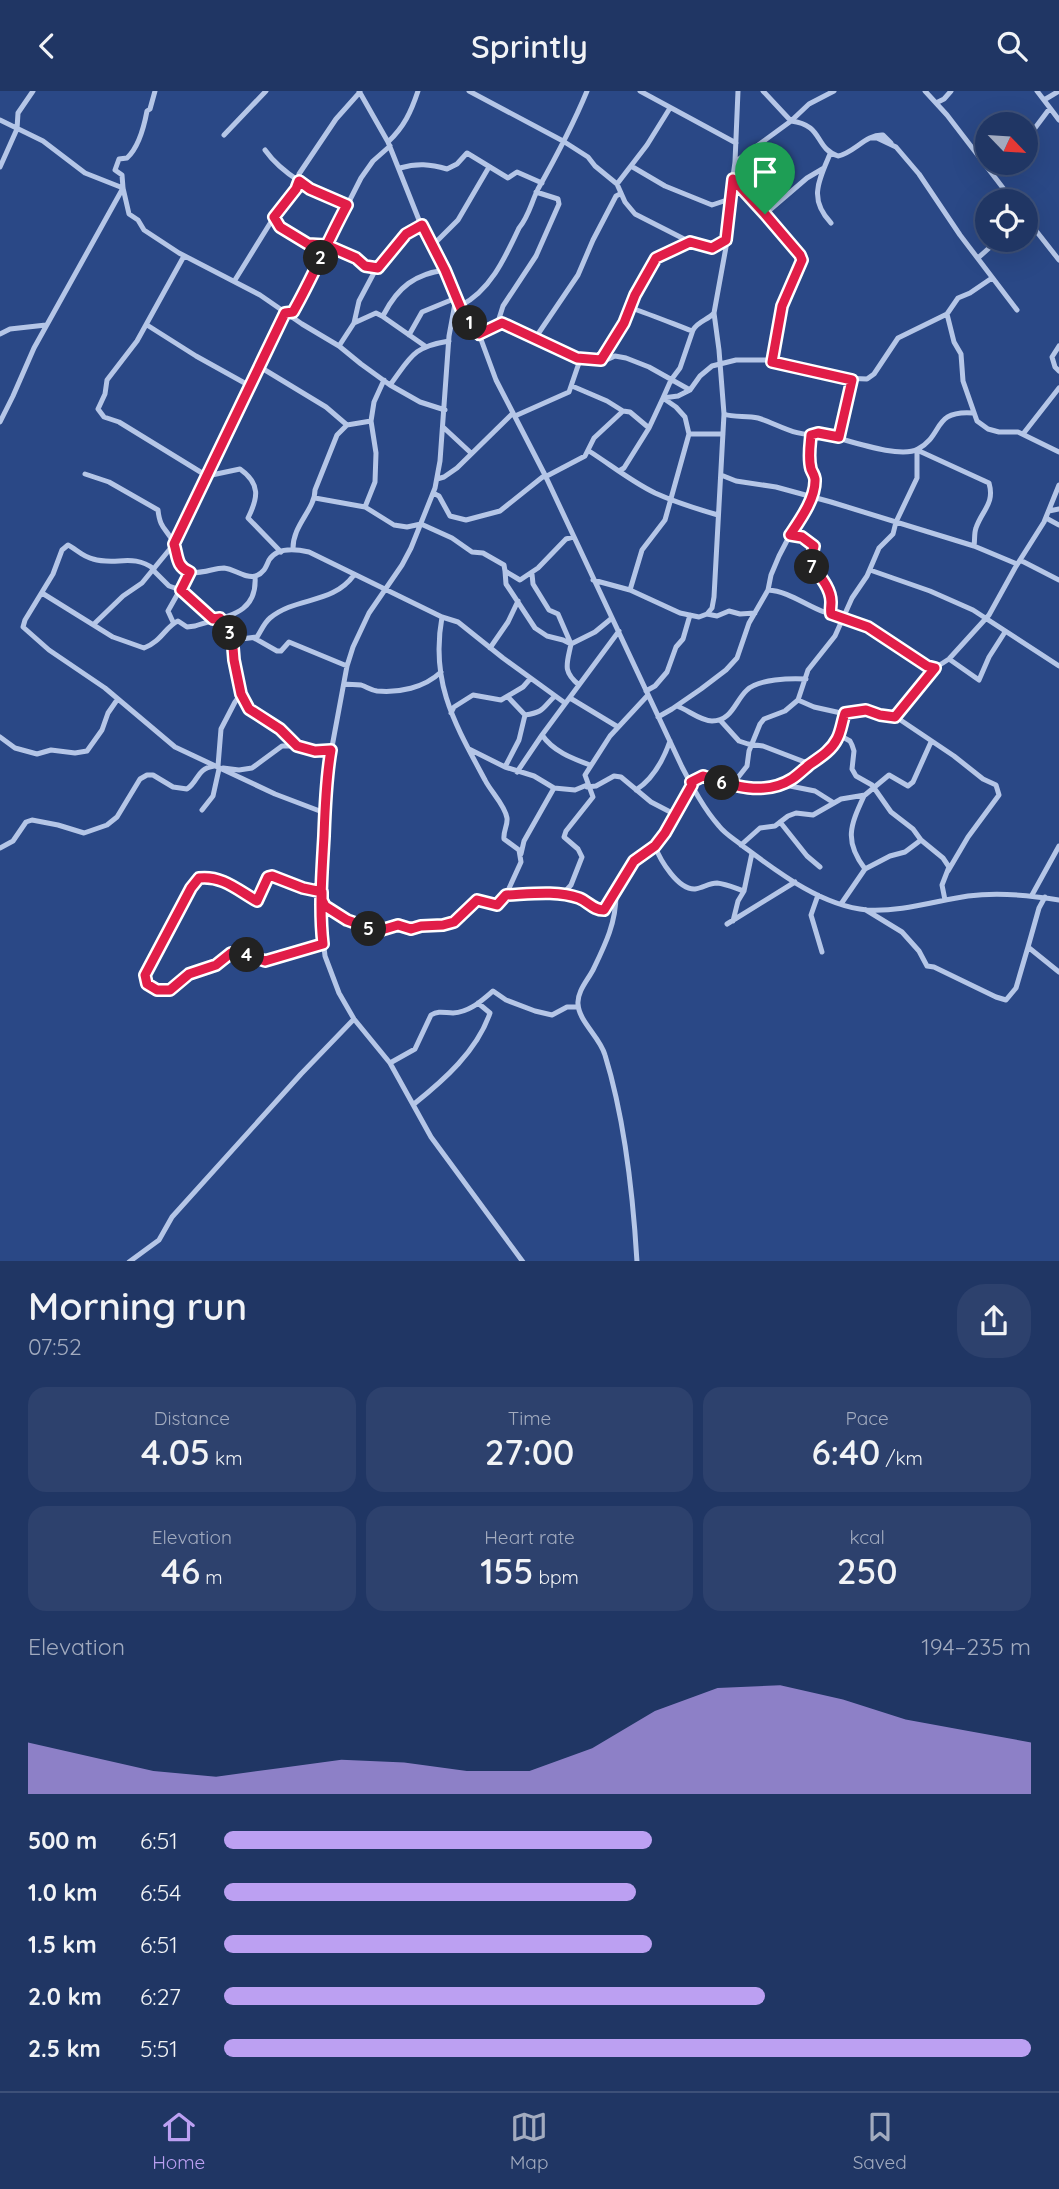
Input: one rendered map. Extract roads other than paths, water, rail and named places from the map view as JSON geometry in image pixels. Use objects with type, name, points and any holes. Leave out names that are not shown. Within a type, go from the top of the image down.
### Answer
[{"type":"street","points":[[0,167],[17,129],[18,113],[33,91]]},
{"type":"street","points":[[155,91],[137,148],[127,158],[119,159],[115,170],[122,175],[122,188],[129,214],[138,220],[144,230],[184,256],[234,281],[339,346],[390,385],[420,402],[445,410]]},
{"type":"street","points":[[224,135],[265,91]]},
{"type":"street","points":[[285,313],[293,312],[347,205],[373,161],[403,127],[413,109],[418,91]]},
{"type":"street","points":[[469,91],[588,157],[617,184],[620,194],[635,214],[690,242],[712,248],[726,240]]},
{"type":"street","points":[[460,306],[485,289],[519,228],[526,221],[536,192],[577,117],[587,91]]},
{"type":"street","points":[[640,91],[650,93],[670,108],[736,143]]},
{"type":"street","points":[[708,614],[712,608],[713,597],[724,414],[714,313],[735,162],[738,91]]},
{"type":"street","points":[[763,91],[791,121],[809,125],[830,154],[843,156],[875,135],[883,135],[919,174],[1017,310]]},
{"type":"street","points":[[735,162],[810,104],[834,91]]},
{"type":"street","points":[[925,91],[975,152]]},
{"type":"street","points":[[936,103],[951,91]]},
{"type":"street","points":[[1037,91],[1059,120]]},
{"type":"street","points":[[1044,100],[1059,91]]},
{"type":"street","points":[[234,281],[274,217],[296,189],[299,174],[322,137],[360,92],[400,167],[422,225],[464,316],[479,334],[496,380],[545,476],[658,717],[691,784],[721,828],[795,882],[818,895],[866,910],[993,894],[1059,899]]},
{"type":"street","points":[[617,184],[670,108]]},
{"type":"street","points":[[1038,124],[1050,108]]},
{"type":"street","points":[[0,120],[43,141],[85,173],[122,188]]},
{"type":"street","points":[[265,150],[271,158],[310,189],[347,205]]},
{"type":"street","points":[[400,167],[430,164],[447,169],[457,164],[467,153],[508,178],[517,172],[541,183]]},
{"type":"street","points":[[830,154],[817,185],[820,212],[831,223]]},
{"type":"street","points":[[631,166],[665,186],[712,205],[730,199]]},
{"type":"street","points":[[433,245],[458,220],[489,167]]},
{"type":"street","points":[[765,214],[807,178],[824,168]]},
{"type":"street","points":[[993,175],[1004,189]]},
{"type":"street","points":[[733,179],[802,260],[782,306],[772,362]]},
{"type":"street","points":[[0,422],[46,325],[122,188]]},
{"type":"street","points":[[497,325],[503,306],[536,256],[559,204],[558,199],[536,192]]},
{"type":"street","points":[[536,337],[578,275],[593,240],[616,196],[620,194]]},
{"type":"street","points":[[274,217],[280,227],[308,244],[326,245],[376,269]]},
{"type":"street","points":[[339,346],[354,323],[359,301],[376,269],[406,234],[422,225]]},
{"type":"street","points":[[1038,233],[1059,260]]},
{"type":"street","points":[[601,360],[624,323],[635,295],[656,258],[690,242]]},
{"type":"street","points":[[978,258],[985,252]]},
{"type":"street","points":[[184,256],[147,325],[107,380],[98,409],[104,417],[119,422],[207,476],[240,468],[254,486],[257,499],[248,519],[281,552]]},
{"type":"street","points":[[382,316],[402,289],[421,274],[445,270]]},
{"type":"street","points":[[663,398],[678,396],[690,390],[706,370],[719,364],[759,359],[852,380],[871,377],[898,338],[947,314],[958,297],[970,293],[992,278]]},
{"type":"street","points":[[409,335],[422,312],[456,298]]},
{"type":"street","points":[[456,298],[449,341],[437,479],[433,493],[402,565],[364,622],[347,666],[331,750],[325,813],[323,944],[335,987],[354,1019],[390,1063],[441,1152],[522,1261]]},
{"type":"street","points":[[631,308],[692,331]]},
{"type":"street","points":[[94,624],[123,596],[142,583],[174,544],[285,313]]},
{"type":"street","points":[[354,323],[376,313],[425,346]]},
{"type":"street","points":[[619,471],[624,468],[649,428],[671,380],[680,368],[692,331],[696,325],[714,313]]},
{"type":"street","points":[[947,314],[961,355],[963,381],[977,421],[988,429],[999,432],[1013,431],[1059,452]]},
{"type":"street","points":[[479,334],[502,323],[577,358],[604,361],[615,356],[626,358],[649,367],[690,390]]},
{"type":"street","points":[[0,334],[10,329],[46,325]]},
{"type":"street","points":[[147,325],[250,386]]},
{"type":"street","points":[[390,385],[409,358],[425,346],[449,341]]},
{"type":"street","points":[[1059,346],[1052,357],[1059,371]]},
{"type":"street","points":[[437,479],[451,473],[514,414],[569,392],[581,357]]},
{"type":"street","points":[[260,367],[326,407],[347,425]]},
{"type":"street","points":[[365,507],[375,482],[376,465],[371,421],[374,402],[384,380]]},
{"type":"street","points":[[839,437],[852,380]]},
{"type":"street","points":[[572,386],[630,412],[649,428]]},
{"type":"street","points":[[1023,435],[1059,388]]},
{"type":"street","points":[[630,590],[642,550],[665,520],[689,434],[685,417],[663,398]]},
{"type":"street","points":[[433,493],[439,496],[450,516],[466,520],[500,511],[545,476],[585,456],[594,438],[623,411]]},
{"type":"street","points":[[604,910],[634,861],[655,846],[676,815],[691,784],[703,776],[718,782],[728,782],[739,777],[747,766],[760,724],[764,719],[785,711],[798,700],[808,670],[835,636],[852,597],[870,570],[879,548],[893,534],[917,478],[917,450],[932,436],[943,419],[961,412],[973,413]]},
{"type":"street","points":[[724,414],[761,419],[811,435],[818,433],[839,437],[841,440],[883,450],[917,450],[989,483],[992,492],[976,527],[974,546]]},
{"type":"street","points":[[293,549],[293,536],[315,498],[315,490],[337,435],[347,425],[371,421]]},
{"type":"street","points":[[443,427],[471,453]]},
{"type":"street","points":[[689,434],[723,434]]},
{"type":"street","points":[[658,717],[726,670],[737,657],[749,623],[768,590],[771,575],[811,497],[815,477],[809,455],[811,435]]},
{"type":"street","points":[[589,451],[657,494],[718,515]]},
{"type":"street","points":[[85,474],[109,482],[158,510],[162,528],[174,544],[178,562],[183,569],[190,572],[222,568],[246,576],[255,576],[264,571],[274,554],[293,549],[309,552],[442,617],[458,622],[555,696],[618,727]]},
{"type":"street","points":[[721,475],[736,481],[776,487],[974,546],[1059,580]]},
{"type":"street","points":[[895,717],[935,668],[949,659],[985,619],[1046,519],[1059,485]]},
{"type":"street","points":[[315,498],[365,507],[394,525],[407,527],[421,524],[452,538],[472,552],[498,560],[504,565],[506,584],[535,628],[547,636],[571,645]]},
{"type":"street","points":[[1049,512],[1059,509]]},
{"type":"street","points":[[1046,519],[1059,525]]},
{"type":"street","points":[[790,535],[802,537],[814,546],[810,565],[825,584],[831,599],[831,614]]},
{"type":"street","points":[[505,571],[520,580],[532,574],[566,539],[572,537]]},
{"type":"street","points":[[297,746],[280,729],[249,709],[241,694],[229,629],[181,590],[169,586],[145,562],[107,562],[91,559],[68,545],[62,550],[53,574],[23,627],[49,650],[104,688],[175,747],[275,794],[325,813]]},
{"type":"street","points":[[870,570],[930,591],[973,610],[1059,666]]},
{"type":"street","points":[[173,622],[168,611],[171,602],[190,572]]},
{"type":"street","points":[[532,574],[533,584],[550,610],[558,614],[571,645],[566,669],[571,679],[579,685]]},
{"type":"street","points":[[233,640],[257,637],[271,617],[293,605],[337,592],[354,575]]},
{"type":"street","points":[[42,593],[113,637],[144,648],[163,636],[173,622],[178,621],[187,627],[237,613],[246,607],[255,589],[255,576]]},
{"type":"street","points":[[593,580],[630,590],[680,613],[699,617],[708,614],[717,616],[729,611],[740,614],[755,613]]},
{"type":"street","points":[[768,590],[778,590],[868,627],[927,666],[935,668]]},
{"type":"street","points":[[490,647],[508,622],[518,601]]},
{"type":"street","points":[[562,895],[571,885],[582,854],[565,840],[564,835],[593,797],[585,775],[618,727],[667,672],[676,647],[683,639],[690,615]]},
{"type":"street","points":[[322,900],[325,906],[347,920],[378,931],[398,925],[411,929],[443,925],[454,922],[477,900],[497,905],[506,895],[522,862],[519,850],[504,839],[507,817],[469,749],[444,694],[438,654],[442,617]]},
{"type":"street","points":[[571,645],[595,632],[612,618]]},
{"type":"street","points":[[517,772],[619,631]]},
{"type":"street","points":[[949,659],[979,680],[989,657],[1005,632]]},
{"type":"street","points":[[254,638],[277,651],[281,651],[289,642],[347,666]]},
{"type":"street","points":[[344,684],[361,685],[373,691],[390,691],[425,684],[441,673]]},
{"type":"street","points":[[677,706],[710,722],[720,720],[727,717],[748,689],[757,684],[794,678],[806,679]]},
{"type":"street","points":[[451,713],[454,707],[473,695],[501,700],[508,697],[530,679]]},
{"type":"street","points":[[202,810],[213,796],[221,729],[241,694]]},
{"type":"street","points":[[525,715],[535,713],[548,705],[555,696]]},
{"type":"street","points":[[508,697],[525,715]]},
{"type":"street","points":[[0,737],[15,748],[37,754],[51,750],[75,753],[87,751],[102,730],[108,713],[117,700]]},
{"type":"street","points":[[798,700],[814,707],[845,713],[866,710],[895,717],[920,732],[983,779],[996,785],[999,795],[948,871],[942,885],[945,900]]},
{"type":"street","points":[[728,782],[733,786],[751,789],[771,788],[790,780],[835,742],[845,713]]},
{"type":"street","points":[[505,767],[519,740],[525,715]]},
{"type":"street","points":[[720,720],[739,741],[763,745],[810,764]]},
{"type":"street","points":[[542,735],[553,748],[590,765]]},
{"type":"street","points":[[839,735],[852,745],[852,769],[856,776],[872,785],[891,812],[943,858],[949,867],[948,871]]},
{"type":"street","points":[[636,790],[654,775],[670,741]]},
{"type":"street","points":[[865,869],[851,847],[852,828],[864,796],[889,775],[908,786],[913,782],[931,742]]},
{"type":"street","points":[[0,848],[13,841],[26,822],[32,820],[84,833],[107,825],[117,817],[141,779],[147,775],[153,775],[173,787],[187,789],[202,770],[217,767],[249,769],[282,746],[297,746],[315,751],[331,750]]},
{"type":"street","points":[[469,749],[517,772],[534,776],[554,788],[575,790],[596,786],[614,776],[621,777],[650,802],[676,815]]},
{"type":"street","points":[[780,784],[815,791],[834,803]]},
{"type":"street","points":[[520,858],[524,841],[554,788]]},
{"type":"street","points":[[741,845],[760,828],[775,825],[796,813],[813,815],[841,799],[864,796]]},
{"type":"street","points":[[780,822],[807,856],[820,867]]},
{"type":"street","points":[[841,904],[865,869],[890,856],[905,852],[921,840]]},
{"type":"street","points":[[655,846],[659,859],[673,876],[688,888],[697,889],[714,883],[744,891]]},
{"type":"street","points":[[1032,895],[1059,846]]},
{"type":"street","points":[[752,853],[744,891],[730,923],[795,882]]},
{"type":"street","points":[[322,892],[270,876],[257,901],[225,881],[199,878],[144,976],[147,984],[157,990],[166,991],[189,974],[216,965],[231,953],[242,953],[265,961],[323,944]]},
{"type":"street","points":[[616,891],[615,920],[581,991],[578,1007],[579,1015],[605,1053],[615,1094],[634,1214],[637,1261]]},
{"type":"street","points":[[506,895],[562,895],[582,899],[596,910],[604,910],[615,920]]},
{"type":"street","points":[[818,895],[811,915],[822,952]]},
{"type":"street","points":[[866,910],[902,932],[919,951],[927,966],[1006,1000],[1016,988],[1039,908],[1045,897]]},
{"type":"street","points":[[1028,947],[1059,972]]},
{"type":"street","points":[[390,1063],[415,1049],[432,1014],[439,1011],[453,1013],[464,1010],[493,991],[506,1000],[552,1015],[567,1007],[578,1007]]},
{"type":"street","points":[[414,1104],[444,1079],[486,1026],[490,1013],[478,1003]]},
{"type":"street","points":[[130,1261],[159,1240],[172,1217],[354,1019]]}]
